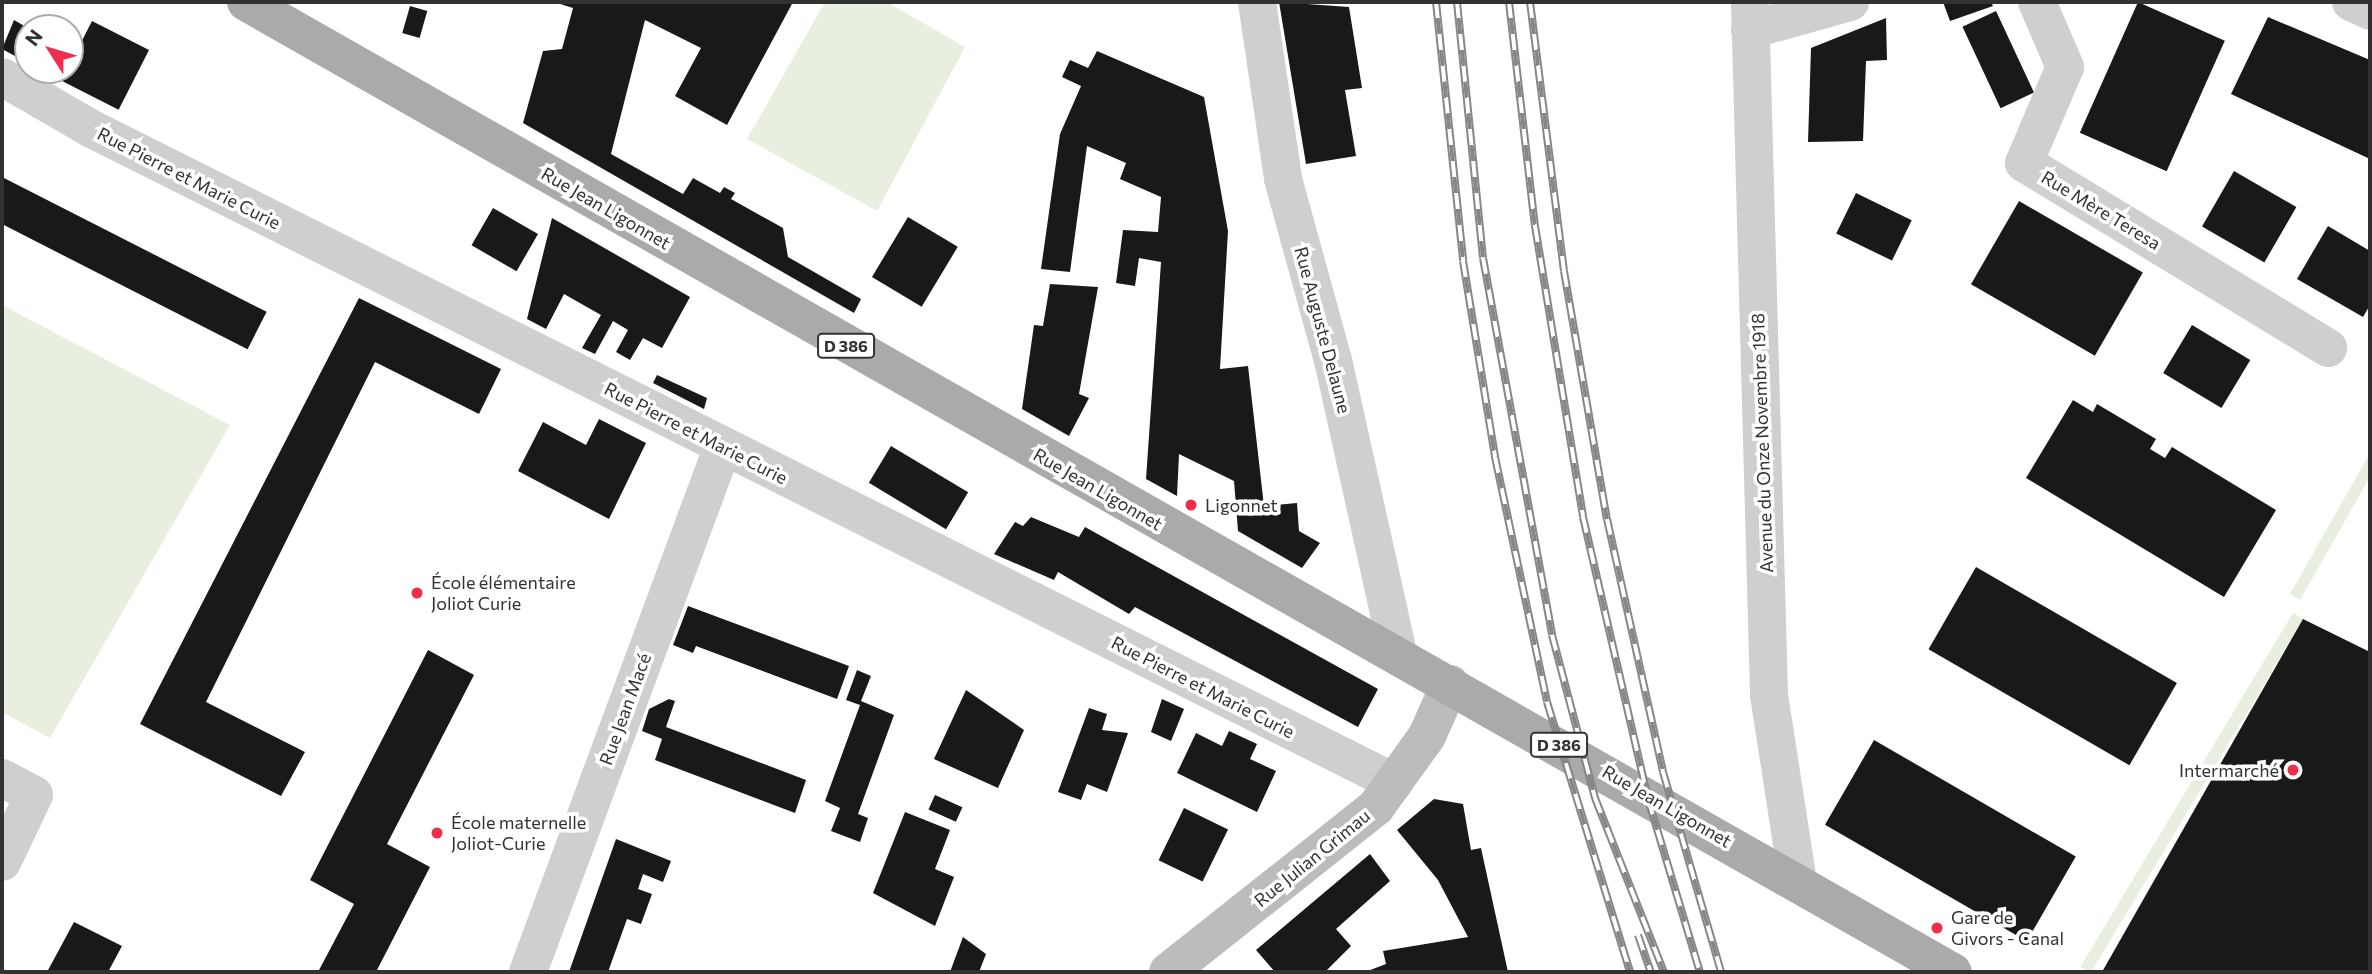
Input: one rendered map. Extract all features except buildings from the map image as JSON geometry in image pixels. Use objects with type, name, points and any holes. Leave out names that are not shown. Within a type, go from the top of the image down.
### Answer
[{"type":"main road","name":"Rue Jean Ligonnet","points":[[246,2],[1953,972]]},
{"type":"street","name":"Rue Auguste Delaune","points":[[1257,2],[1283,179],[1334,360],[1399,657]]},
{"type":"street","points":[[1750,16],[1850,2]]},
{"type":"street","name":"Rue Mère Teresa","points":[[2038,2],[2065,67],[2024,163],[2328,348]]},
{"type":"street","points":[[2351,2],[2370,11]]},
{"type":"street","name":"Avenue du Onze Novembre 1918","points":[[1750,16],[1769,695],[1798,882]]},
{"type":"street","name":"Rue Pierre et Marie Curie","points":[[2,76],[90,128],[1394,782]]},
{"type":"street","name":"Rue Jean Macé","points":[[528,972],[723,446]]},
{"type":"street","name":"Rue Julian Grimau","points":[[1168,972],[1376,807],[1427,736],[1450,684]]},
{"type":"street","points":[[2,778],[34,795],[2,862]]},
{"type":"green space","points":[[825,2],[887,2],[965,47],[877,211],[747,139]]},
{"type":"green space","points":[[2,305],[230,425],[50,738],[2,712]]},
{"type":"green space","points":[[2370,453],[2370,477],[2300,600],[2290,594]]},
{"type":"green space","points":[[2293,613],[2303,619],[2091,972],[2080,967]]},
{"type":"railway","points":[[1436,2],[1463,261],[1495,457],[1547,702],[1630,972]]},
{"type":"railway","points":[[1457,2],[1483,258],[1552,635],[1595,798],[1664,972]]},
{"type":"railway","points":[[1509,2],[1535,226],[1583,517],[1648,799],[1700,972]]},
{"type":"railway","points":[[1530,2],[1564,271],[1607,519],[1663,772],[1721,972]]},
{"type":"railway","points":[[1638,935],[1651,972]]},
{"type":"place","name":"Ligonnet","points":[[1191,505]]},
{"type":"place","name":"École élémentaire Joliot Curie","points":[[417,593]]},
{"type":"place","name":"Intermarché","points":[[2293,770]]},
{"type":"place","name":"École maternelle Joliot-Curie","points":[[437,833]]},
{"type":"place","name":"Gare de Givors - Canal","points":[[1937,928]]}]
